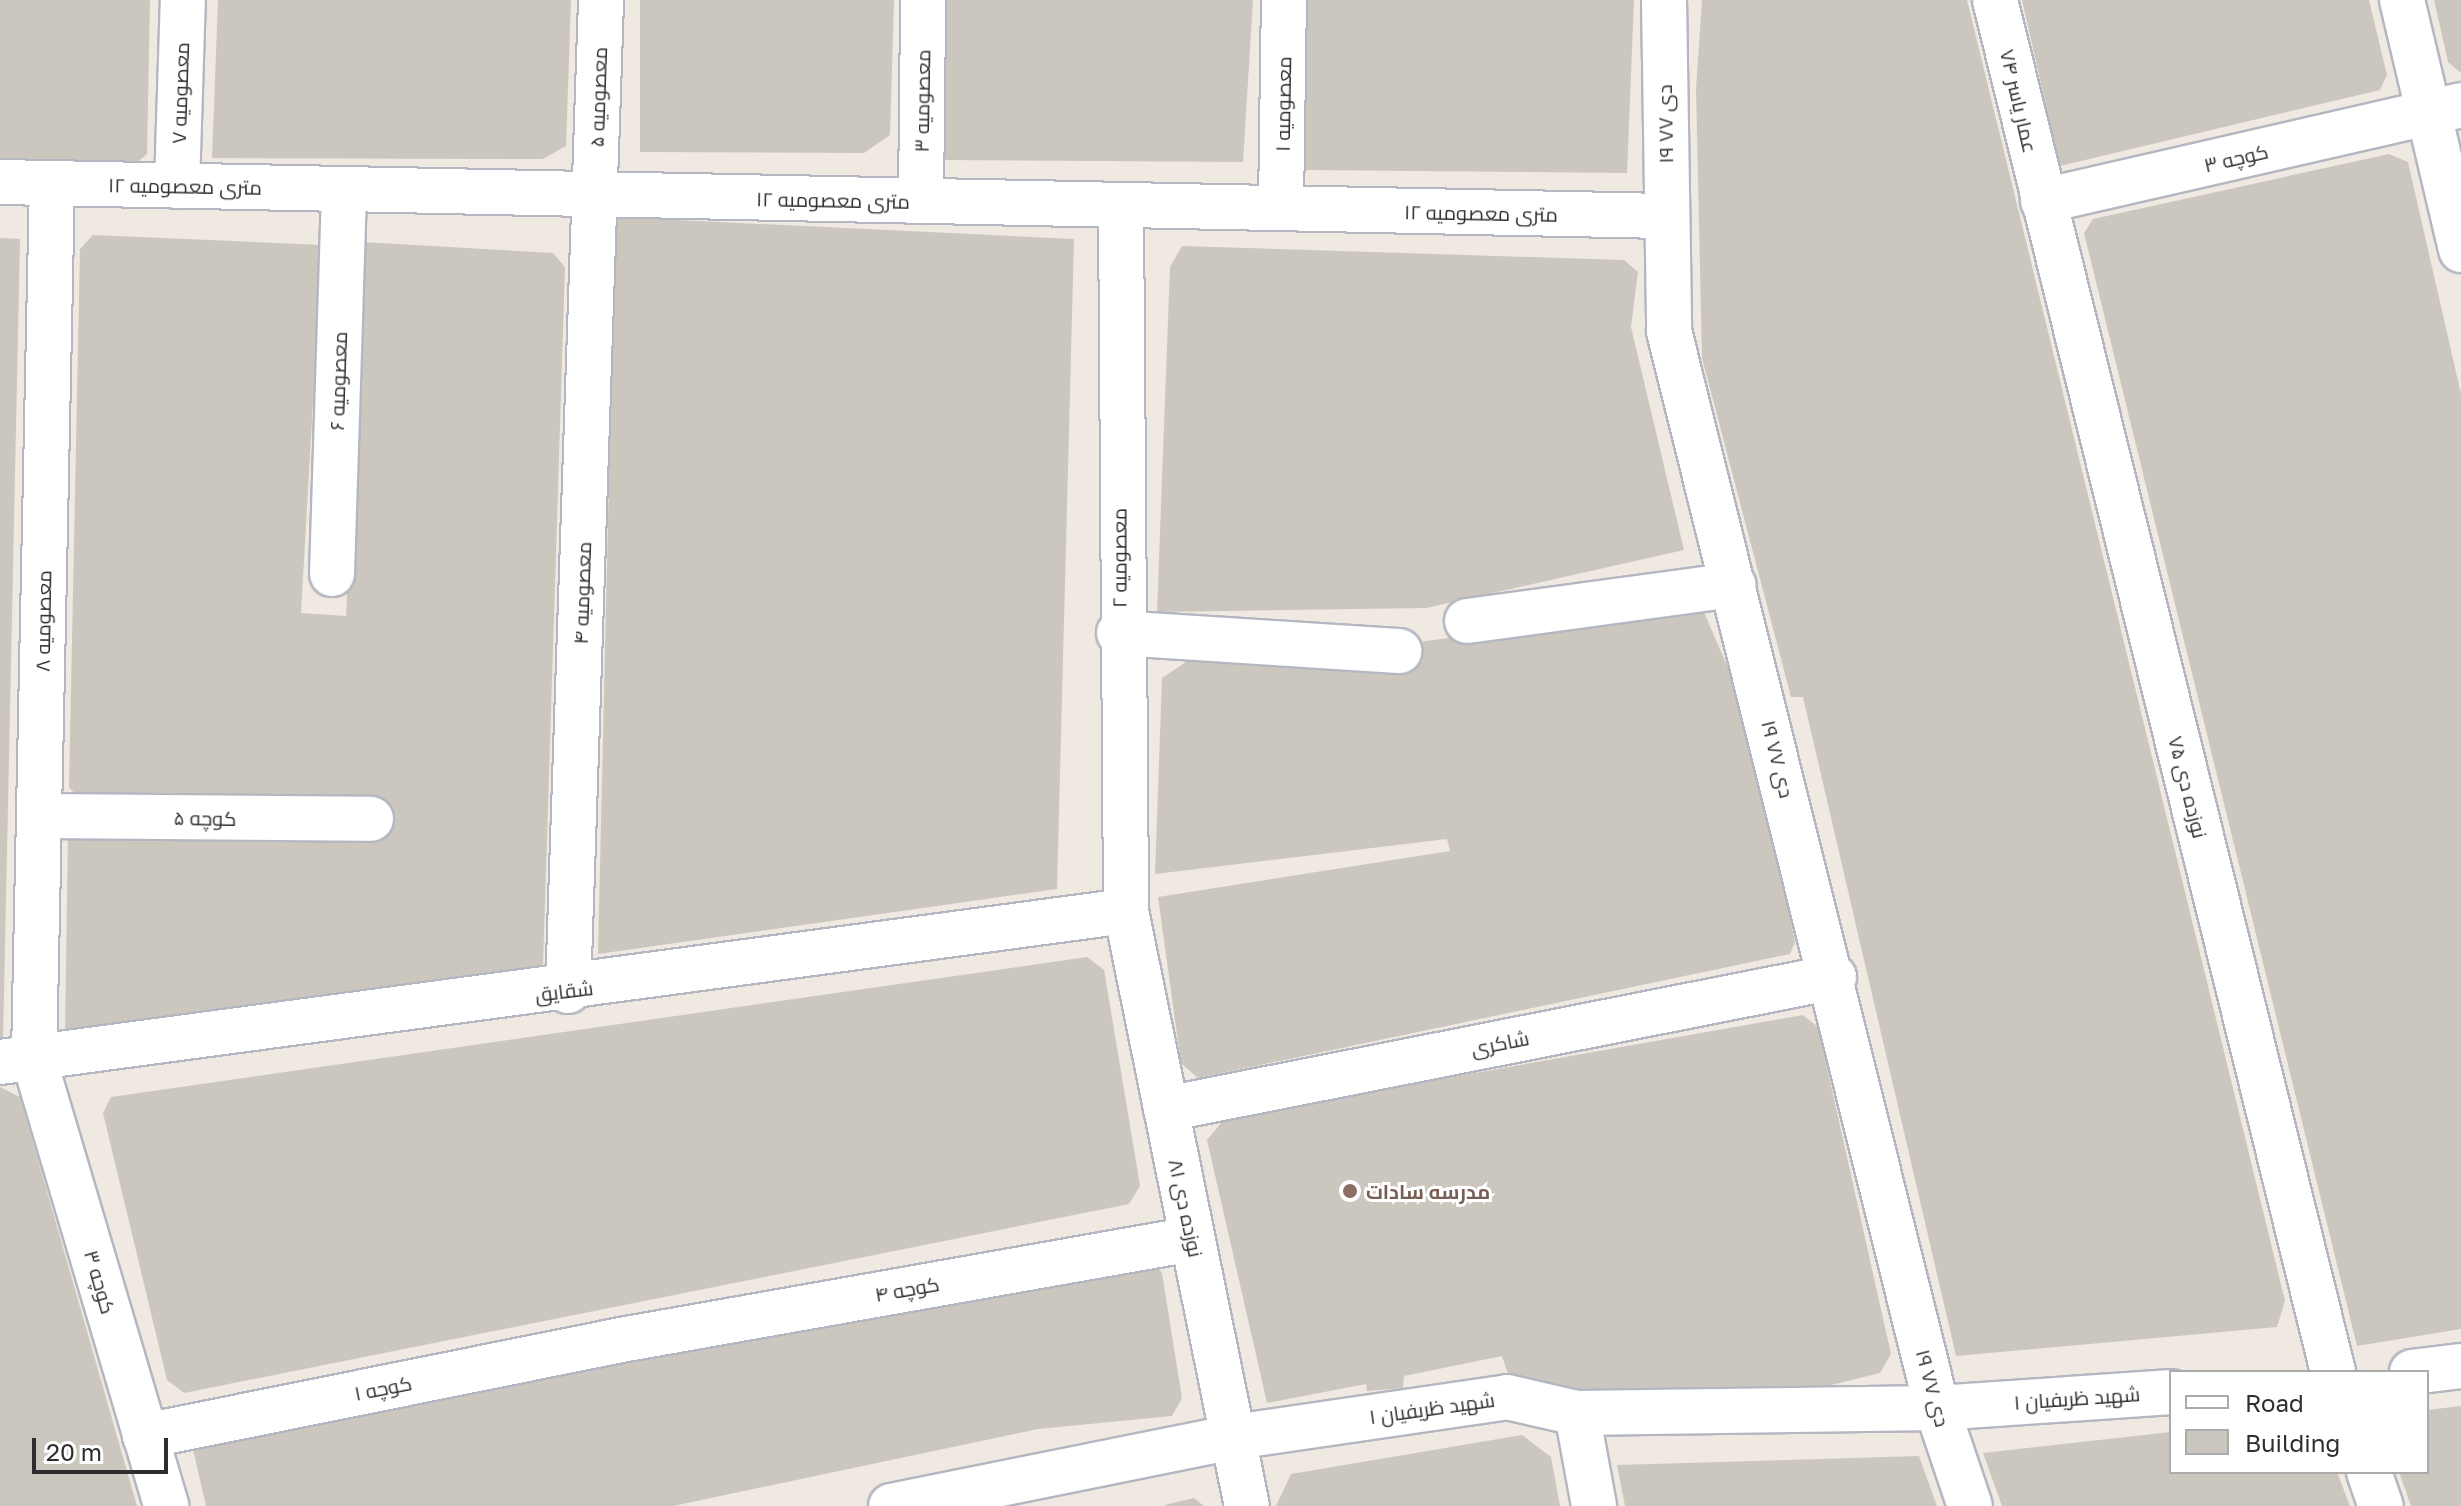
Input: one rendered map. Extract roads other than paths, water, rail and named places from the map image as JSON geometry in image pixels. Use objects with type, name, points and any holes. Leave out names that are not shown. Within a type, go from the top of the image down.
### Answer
[{"type":"street","name":"معصومیه ۷","points":[[177,186],[183,0]]},
{"type":"street","name":"معصومیه ۵","points":[[596,195],[601,0]]},
{"type":"street","name":"معصومیه ۳","points":[[921,201],[923,0]]},
{"type":"street","name":"معصومیه ۱","points":[[1281,208],[1284,0]]},
{"type":"street","name":"۱۹ دی ۷۷","points":[[1664,0],[1669,331],[1834,977],[1937,1408],[1970,1506]]},
{"type":"street","name":"عمار یاسر ۷۴","points":[[1995,0],[2043,201]]},
{"type":"street","points":[[2402,0],[2445,110],[2461,250]]},
{"type":"street","name":"کوچه ۳","points":[[2043,201],[2445,110]]},
{"type":"street","name":"۱۲ متری معصومیه","points":[[0,182],[1665,216]]},
{"type":"street","name":"معصومیه ۸","points":[[17,1060],[40,816],[52,183]]},
{"type":"street","name":"معصومیه ۶","points":[[332,574],[344,189]]},
{"type":"street","name":"معصومیه ۴","points":[[568,991],[596,195]]},
{"type":"street","name":"نوزده دی ۷۵","points":[[2043,201],[2333,1370]]},
{"type":"street","name":"معصومیه ۲","points":[[1121,206],[1119,633],[1126,911]]},
{"type":"street","points":[[1467,621],[1734,585]]},
{"type":"street","points":[[1119,633],[1399,651]]},
{"type":"street","name":"کوچه ۵","points":[[40,816],[371,819]]},
{"type":"street","name":"شقایق","points":[[17,1060],[568,991],[1126,911]]},
{"type":"street","name":"نوزده دی ۸۱","points":[[1126,911],[1247,1506]]},
{"type":"street","name":"شاکری","points":[[1166,1109],[1834,977]]},
{"type":"street","name":"کوچه ۳","points":[[17,1060],[166,1506]]},
{"type":"street","name":"کوچه ۴","points":[[621,1340],[1192,1239]]},
{"type":"street","name":"کوچه ۱","points":[[145,1436],[621,1340]]},
{"type":"street","points":[[2428,1370],[2461,1366]]},
{"type":"street","name":"شهید ظریفیان ۱","points":[[891,1506],[1234,1437],[1507,1397],[1577,1413],[1937,1408],[2169,1392]]},
{"type":"street","points":[[1577,1413],[1594,1506]]},
{"type":"street","points":[[2370,1474],[2381,1506]]},
{"type":"place","name":"مدرسه سادات","points":[[1350,1191]]}]
